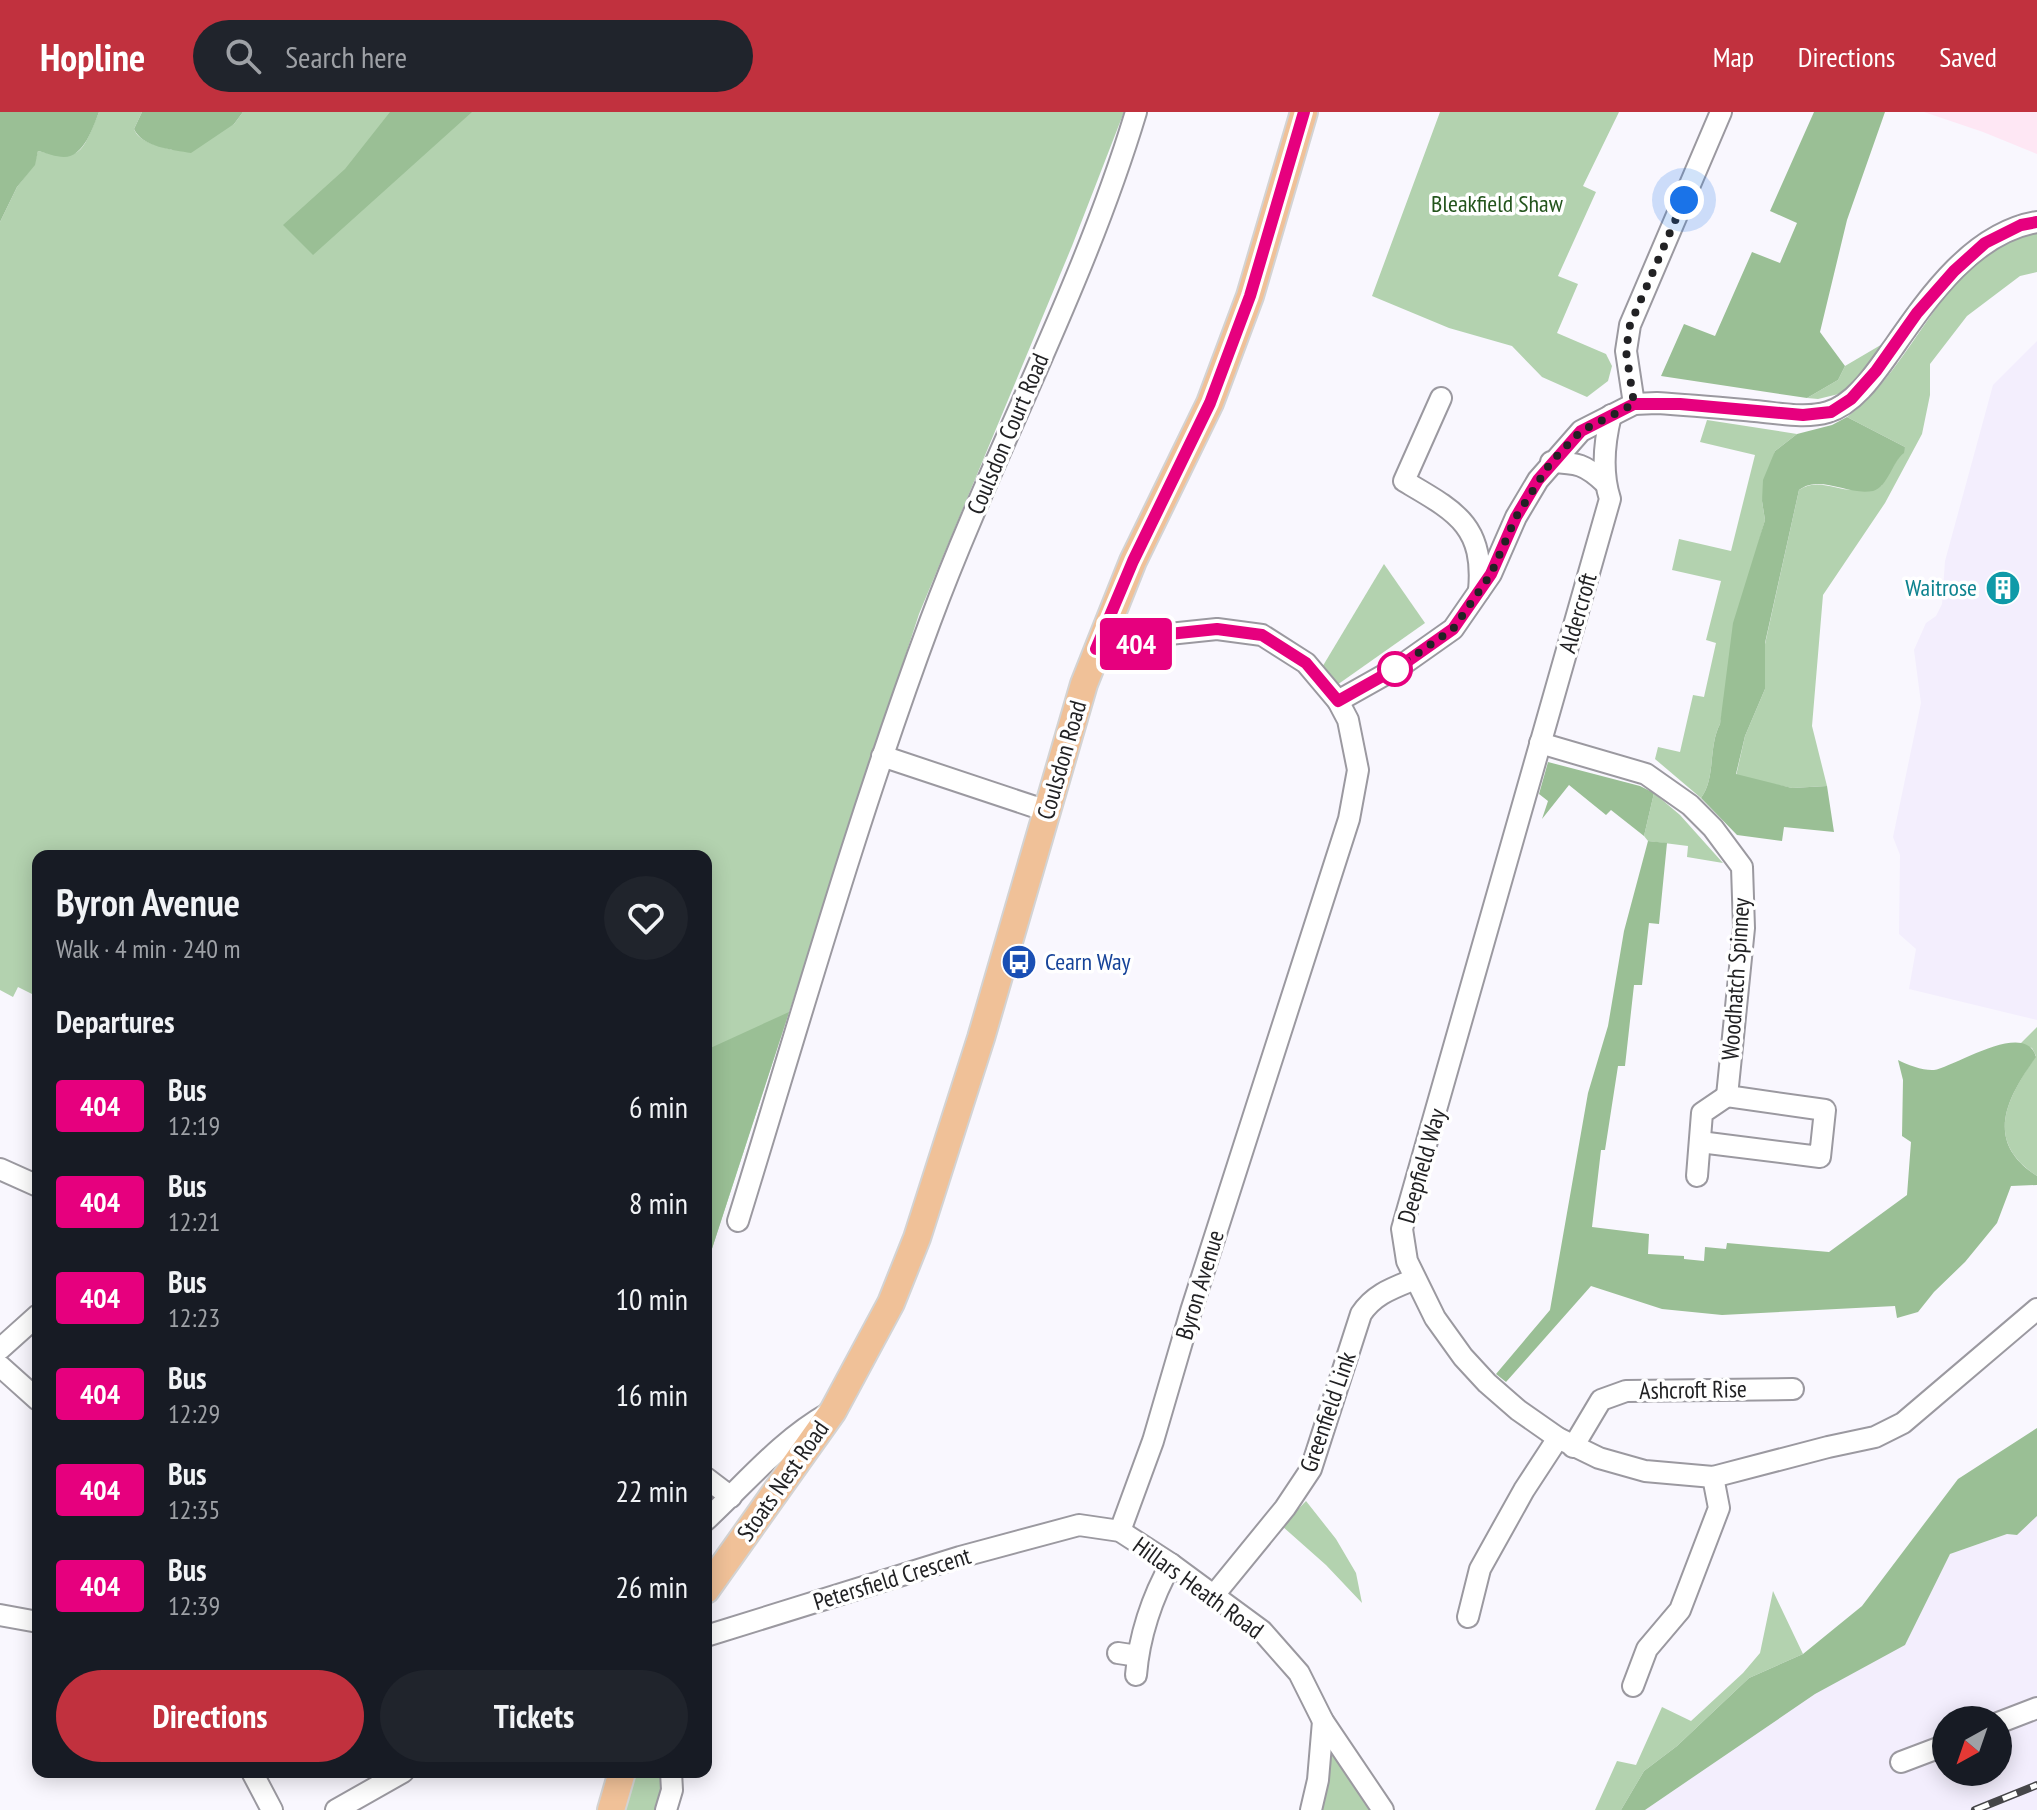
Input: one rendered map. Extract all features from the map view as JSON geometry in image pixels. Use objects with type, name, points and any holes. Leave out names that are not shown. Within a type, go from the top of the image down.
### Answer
[{"type":"main road","name":"Coulsdon Road","points":[[833,1411],[874,1338],[917,1238],[981,1038],[1096,649],[1133,561],[1210,403],[1250,296],[1304,112]]},
{"type":"main road","name":"Stoats Nest Road","points":[[712,1582],[833,1411]]},
{"type":"main road","points":[[611,1810],[620,1778]]},
{"type":"street","name":"Coulsdon Court Road","points":[[882,756],[931,619],[1087,250],[1136,112]]},
{"type":"street","points":[[1634,404],[1626,351],[1630,325],[1721,112]]},
{"type":"street","points":[[1338,701],[1402,665],[1453,629],[1491,574],[1516,517],[1551,462],[1581,431],[1634,404],[1657,403],[1803,415],[1831,412],[1851,399],[1876,371],[1917,313],[1954,271],[1985,243],[2021,225],[2037,222]]},
{"type":"street","points":[[1441,398],[1404,481],[1448,506],[1466,523],[1481,568],[1478,592]]},
{"type":"street","name":"Aldercroft","points":[[1540,743],[1610,499],[1605,483],[1605,442],[1611,415]]},
{"type":"street","points":[[1551,462],[1590,469],[1605,483]]},
{"type":"street","name":"Byron Avenue","points":[[1096,649],[1127,647],[1169,634],[1217,629],[1262,635],[1306,663],[1338,701],[1348,720],[1358,770],[1349,819],[1191,1311],[1153,1441],[1120,1531]]},
{"type":"street","name":"Woodhatch Spinney","points":[[1540,743],[1646,774],[1690,805],[1713,828],[1742,867],[1744,928],[1727,1096]]},
{"type":"street","name":"Deepfield Way","points":[[1540,743],[1402,1229],[1407,1261],[1415,1279],[1435,1318],[1463,1357],[1518,1410],[1566,1443],[1599,1458],[1645,1471],[1713,1477],[1875,1437],[1903,1423],[2037,1309]]},
{"type":"street","points":[[738,1221],[882,756],[1047,811]]},
{"type":"street","points":[[1697,1176],[1702,1113],[1727,1096],[1825,1110],[1820,1157],[1700,1142]]},
{"type":"street","points":[[0,1169],[32,1183]]},
{"type":"street","name":"Greenfield Link","points":[[1214,1595],[1285,1508],[1311,1469],[1361,1314],[1369,1301],[1380,1293],[1415,1279]]},
{"type":"street","points":[[0,1349],[32,1320]]},
{"type":"street","points":[[0,1366],[32,1395]]},
{"type":"street","name":"Ashcroft Rise","points":[[1468,1617],[1480,1569],[1524,1490],[1601,1400],[1626,1391],[1793,1389]]},
{"type":"street","points":[[712,1514],[774,1451],[804,1427],[833,1411]]},
{"type":"street","points":[[1633,1686],[1647,1649],[1680,1610],[1686,1595],[1719,1508],[1713,1477]]},
{"type":"street","points":[[712,1483],[731,1497]]},
{"type":"street","name":"Hillars Heath Road","points":[[1079,1525],[1120,1531],[1262,1631],[1299,1673],[1323,1721],[1383,1810]]},
{"type":"street","name":"Petersfield Crescent","points":[[712,1634],[960,1557],[1079,1525]]},
{"type":"street","points":[[1131,1661],[1158,1587],[1171,1564]]},
{"type":"street","points":[[0,1615],[32,1621]]},
{"type":"street","points":[[2012,1718],[2037,1708]]},
{"type":"street","points":[[1311,1810],[1318,1780],[1323,1721]]},
{"type":"street","points":[[1901,1762],[1932,1750]]},
{"type":"street","points":[[255,1778],[272,1810]]},
{"type":"street","points":[[336,1810],[392,1778]]},
{"type":"street","points":[[666,1810],[672,1790],[671,1778]]},
{"type":"shaded area","points":[[1924,112],[2037,112],[2037,154],[1983,132]]},
{"type":"shaded area","points":[[2037,341],[2037,1020],[1909,989],[1916,949],[1899,934],[1900,855],[1893,837],[1921,703],[1914,650],[1926,623],[1936,616],[1942,604],[1945,561],[1993,385]]},
{"type":"shaded area","points":[[2037,1516],[2037,1810],[1645,1810],[1815,1693],[1904,1645],[1950,1554],[2007,1534],[2017,1535]]},
{"type":"green space","points":[[0,112],[99,112],[87,140],[71,156],[54,156],[38,151],[35,165],[17,187],[0,222]]},
{"type":"green space","points":[[99,112],[142,112],[134,129],[137,134],[150,143],[172,150],[234,124],[243,112],[1124,112],[1072,246],[919,614],[712,1249],[712,850],[32,850],[32,994],[18,987],[13,997],[0,990],[0,222],[17,187],[34,165],[38,151],[73,154],[89,137]]},
{"type":"green space","points":[[142,112],[243,112],[234,124],[191,153],[159,147],[138,135],[134,129]]},
{"type":"green space","points":[[390,112],[472,112],[313,255],[283,225],[345,169]]},
{"type":"green space","name":"Bleakfield Shaw","points":[[1440,112],[1619,112],[1583,186],[1596,192],[1558,276],[1578,284],[1557,333],[1606,354],[1612,366],[1608,381],[1587,397],[1542,377],[1512,346],[1449,328],[1372,296]]},
{"type":"green space","points":[[1814,112],[1885,112],[1847,220],[1820,332],[1845,366],[1838,380],[1807,398],[1661,376],[1684,324],[1715,336],[1752,252],[1780,263],[1797,223],[1770,211]]},
{"type":"green space","points":[[2037,232],[2037,272],[2020,276],[1967,316],[1930,364],[1930,395],[1922,434],[1885,503],[1823,595],[1812,726],[1827,786],[1792,788],[1736,776],[1745,736],[1765,689],[1765,644],[1799,490],[1813,485],[1849,490],[1881,486],[1905,447],[1847,417],[1893,369],[1955,284],[1979,261],[2006,242]]},
{"type":"green space","points":[[1896,336],[1847,392],[1818,399],[1807,398],[1838,380],[1845,366]]},
{"type":"green space","points":[[1847,417],[1905,447],[1904,453],[1882,485],[1873,491],[1816,484],[1799,490],[1765,643],[1765,689],[1745,736],[1736,774],[1792,788],[1827,786],[1834,832],[1784,827],[1782,841],[1737,835],[1701,798],[1709,781],[1714,742],[1720,724],[1733,623],[1765,520],[1763,480],[1775,451],[1797,434],[1832,425]]},
{"type":"green space","points":[[1707,420],[1797,434],[1775,451],[1762,501],[1765,520],[1751,570],[1714,742],[1709,781],[1701,798],[1655,759],[1658,747],[1680,752],[1693,695],[1704,697],[1716,643],[1706,640],[1721,581],[1672,570],[1679,539],[1731,551],[1755,455],[1700,442]]},
{"type":"green space","points":[[1384,564],[1425,623],[1337,685],[1321,669]]},
{"type":"green space","points":[[1548,762],[1640,786],[1654,793],[1644,836],[1611,810],[1606,815],[1569,785],[1542,819],[1548,801],[1539,794]]},
{"type":"green space","points":[[1654,793],[1680,815],[1723,863],[1687,857],[1688,846],[1648,841],[1644,836]]},
{"type":"green space","points":[[1648,841],[1667,843],[1659,924],[1649,923],[1642,985],[1634,985],[1625,1066],[1618,1066],[1605,1150],[1601,1150],[1592,1227],[1649,1234],[1648,1254],[1684,1256],[1684,1259],[1704,1261],[1705,1247],[1726,1249],[1727,1243],[1829,1252],[1907,1195],[1911,1142],[1902,1136],[1903,1080],[1898,1060],[1934,1070],[2005,1044],[2019,1043],[2030,1047],[2036,1057],[2009,1103],[2005,1134],[2020,1163],[2037,1176],[2037,1185],[2011,1186],[1997,1223],[1918,1312],[1897,1318],[1895,1306],[1722,1315],[1662,1309],[1591,1286],[1506,1382],[1496,1374],[1550,1310],[1588,1093],[1608,1026],[1624,931]]},
{"type":"green space","points":[[789,1012],[712,1249],[712,1047]]},
{"type":"green space","points":[[2037,1027],[2037,1176],[2020,1163],[2010,1148],[2005,1134],[2005,1119],[2016,1088],[2036,1056],[2032,1048],[2020,1044]]},
{"type":"green space","points":[[2037,1428],[2037,1516],[2017,1535],[2007,1534],[1950,1554],[1905,1645],[1815,1694],[1645,1810],[1621,1810],[1644,1771],[1677,1746],[1749,1678],[1803,1654],[1862,1606],[1958,1479]]},
{"type":"green space","points":[[1306,1501],[1336,1539],[1356,1573],[1362,1603],[1326,1565],[1282,1526]]},
{"type":"green space","points":[[1773,1591],[1803,1654],[1749,1678],[1677,1746],[1644,1771],[1621,1810],[1595,1810],[1617,1761],[1636,1765],[1662,1707],[1691,1721],[1760,1653]]},
{"type":"green space","points":[[1331,1749],[1373,1810],[1319,1810]]},
{"type":"green space","points":[[635,1778],[666,1778],[662,1810],[625,1810]]},
{"type":"railway","points":[[1975,1810],[2037,1785]]},
{"type":"bus line","name":"404","points":[[1304,112],[1250,296],[1210,403],[1133,561],[1096,649],[1127,647],[1169,634],[1217,629],[1262,635],[1306,663],[1338,701],[1402,665],[1453,629],[1491,574],[1516,517],[1538,480],[1581,431],[1634,404],[1680,404],[1803,415],[1831,412],[1851,399],[1876,371],[1917,313],[1954,271],[1985,243],[2021,225],[2037,222]]},
{"type":"place","name":"Waitrose","points":[[2003,588]]},
{"type":"place","name":"Cearn Way","points":[[1019,962]]},
{"type":"route","points":[[1395,669],[1453,629],[1491,574],[1516,517],[1551,462],[1581,431],[1634,404],[1626,351],[1630,325],[1684,200]]}]
